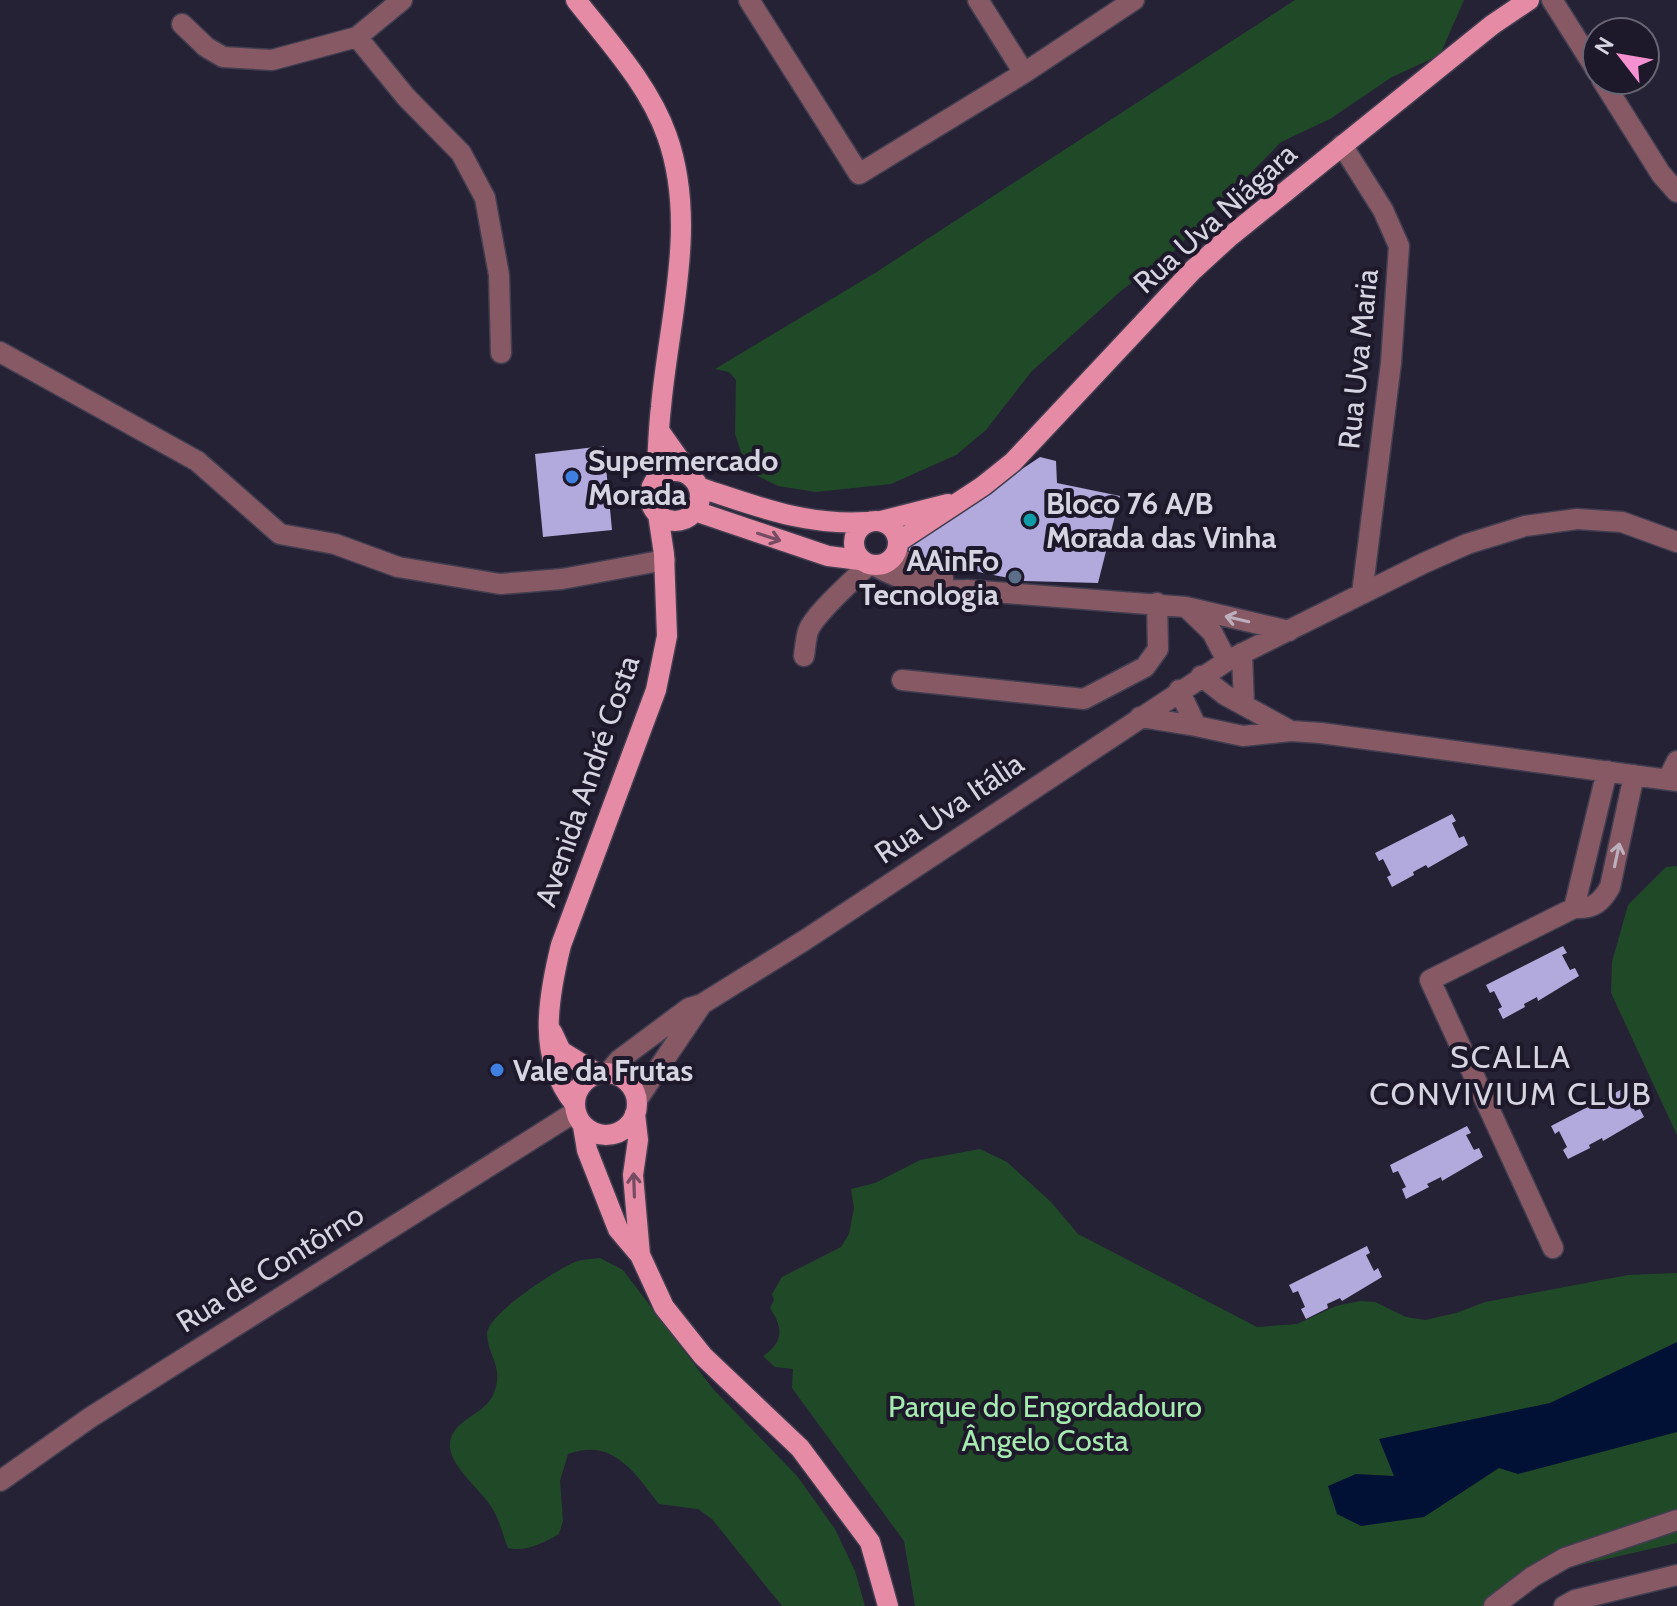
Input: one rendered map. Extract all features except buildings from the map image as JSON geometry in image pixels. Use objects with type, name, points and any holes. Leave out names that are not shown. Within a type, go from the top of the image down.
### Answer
[{"type":"main road","points":[[576,0],[645,91],[667,135],[679,181],[682,232],[660,410],[656,480],[650,494],[651,502],[665,519],[688,516],[828,556],[868,563],[889,562],[897,549],[893,529],[874,522],[856,532],[854,547],[868,563]]},
{"type":"main road","name":"Rua Uva Niágara","points":[[897,549],[1013,462],[1216,248],[1492,25],[1529,0]]},
{"type":"main road","points":[[660,432],[696,484],[700,495],[688,516]]},
{"type":"main road","points":[[656,480],[671,472],[680,472],[696,484]]},
{"type":"main road","name":"Rua Uva Niágara","points":[[696,484],[785,516],[835,524],[874,522],[960,501]]},
{"type":"main road","name":"Avenida André Costa","points":[[658,514],[665,557],[667,636],[656,690],[561,945],[550,989],[549,1047],[577,1114],[587,1150],[618,1229],[640,1255],[664,1307],[703,1356],[800,1448],[870,1542],[888,1606]]},
{"type":"main road","name":"Avenida André Costa","points":[[665,557],[688,516]]},
{"type":"main road","points":[[549,1025],[561,1051],[603,1074],[627,1082],[636,1107],[627,1128],[612,1135],[596,1135],[577,1114],[578,1090],[586,1080],[603,1074]]},
{"type":"main road","name":"Avenida André Costa","points":[[636,1107],[638,1140],[633,1175],[640,1255]]},
{"type":"street","points":[[182,24],[206,47],[223,57],[272,60],[357,37],[402,0]]},
{"type":"street","points":[[749,0],[859,174],[1024,73],[1134,0]]},
{"type":"street","points":[[978,0],[1024,73]]},
{"type":"street","points":[[1552,0],[1581,46]]},
{"type":"street","points":[[357,37],[406,97],[461,153],[485,198],[499,275],[501,353]]},
{"type":"street","points":[[1612,96],[1661,174],[1677,192]]},
{"type":"street","name":"Rua Uva Maria","points":[[1342,145],[1383,210],[1399,246],[1391,363],[1362,594]]},
{"type":"street","points":[[0,352],[197,461],[280,534],[335,544],[398,567],[500,584],[562,579],[665,557]]},
{"type":"street","name":"Rua Uva Itália","points":[[603,1074],[689,1008],[702,1004],[805,940],[1179,690],[1234,657],[1467,544],[1525,526],[1577,519],[1622,522],[1677,542]]},
{"type":"street","points":[[897,549],[921,571],[954,581],[968,590]]},
{"type":"street","points":[[804,656],[808,631],[817,615],[845,591],[868,563],[900,579],[949,591],[1157,603],[1289,631]]},
{"type":"street","points":[[902,680],[1084,699],[1145,667],[1158,649],[1157,603]]},
{"type":"street","points":[[1186,607],[1234,657],[1244,705]]},
{"type":"street","points":[[1201,676],[1291,731]]},
{"type":"street","points":[[1179,690],[1196,726]]},
{"type":"street","points":[[1140,717],[1243,736],[1291,731],[1634,775],[1674,774]]},
{"type":"street","points":[[1574,908],[1607,771]]},
{"type":"street","points":[[1553,1248],[1430,980],[1574,908],[1587,908],[1601,902],[1610,887],[1634,775]]},
{"type":"street","name":"Rua Uva Itália","points":[[636,1107],[702,1004]]},
{"type":"street","name":"Rua de Contôrno","points":[[0,1481],[145,1383],[577,1114]]},
{"type":"street","points":[[1494,1606],[1532,1577],[1565,1558],[1677,1520]]},
{"type":"street","points":[[1564,1606],[1575,1600],[1677,1575]]},
{"type":"green space","points":[[1295,0],[1464,0],[1440,55],[1392,77],[1330,119],[1281,142],[1172,253],[1122,290],[1031,372],[986,430],[956,455],[891,484],[816,492],[778,486],[756,475],[744,461],[735,434],[736,380],[729,372],[715,369],[875,273]]},
{"type":"green space","points":[[1677,866],[1677,1135],[1611,993],[1612,962],[1628,905],[1666,867]]},
{"type":"green space","name":"Parque do Engordadouro Ângelo Costa","points":[[980,1149],[1007,1162],[1051,1202],[1078,1234],[1257,1327],[1297,1324],[1336,1306],[1360,1301],[1375,1302],[1406,1317],[1425,1320],[1485,1302],[1628,1275],[1677,1273],[1677,1543],[1540,1574],[1499,1606],[915,1606],[904,1541],[792,1388],[793,1369],[775,1367],[763,1356],[774,1346],[779,1335],[778,1322],[770,1308],[774,1300],[772,1294],[782,1277],[841,1247],[849,1234],[854,1208],[851,1189],[875,1183],[920,1160]]},
{"type":"green space","points":[[600,1258],[623,1270],[713,1389],[797,1476],[835,1529],[855,1571],[865,1606],[782,1606],[712,1519],[698,1509],[659,1504],[632,1470],[610,1454],[598,1450],[568,1454],[560,1481],[563,1521],[559,1534],[528,1548],[508,1548],[492,1508],[452,1456],[451,1438],[461,1424],[483,1408],[494,1393],[497,1375],[487,1334],[498,1315],[539,1283],[566,1267],[578,1261]]},
{"type":"water","points":[[1677,1342],[1677,1432],[1518,1474],[1499,1468],[1424,1517],[1361,1526],[1337,1514],[1328,1486],[1356,1474],[1394,1476],[1379,1439],[1550,1403]]},
{"type":"place","name":"Supermercado Morada","points":[[572,477]]},
{"type":"place","name":"Bloco 76 A/B Morada das Vinha","points":[[1030,520]]},
{"type":"place","name":"AAinFo Tecnologia","points":[[1015,577]]},
{"type":"place","name":"Vale da Frutas","points":[[497,1070]]},
{"type":"district","name":"SCALLA CONVIVIUM CLUB","points":[[1511,1074]]}]
